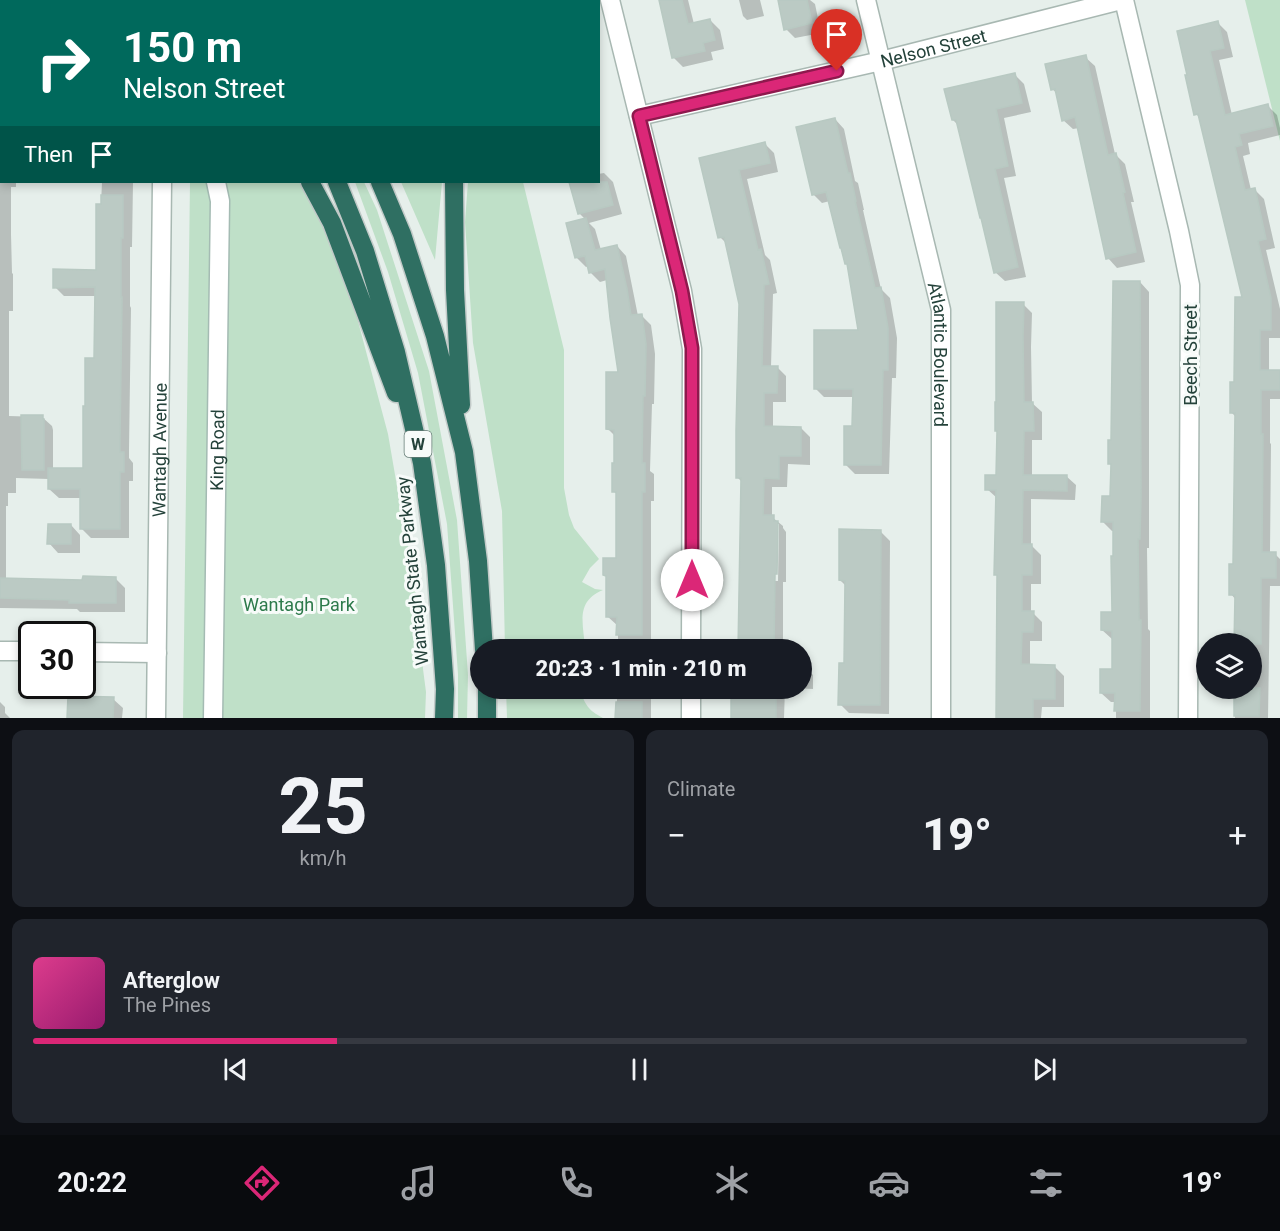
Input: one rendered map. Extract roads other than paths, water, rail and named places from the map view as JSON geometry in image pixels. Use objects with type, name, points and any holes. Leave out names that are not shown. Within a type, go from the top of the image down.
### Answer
[{"type":"highway","points":[[311,183],[333,223],[422,463]]},
{"type":"highway","name":"Wantagh State Parkway","points":[[337,183],[365,251],[396,352],[422,463],[436,565],[445,689],[444,718]]},
{"type":"highway","name":"W","points":[[380,183],[402,234],[435,336],[464,452],[478,561],[483,639]]},
{"type":"highway","points":[[454,183],[455,290],[464,452]]},
{"type":"highway","points":[[487,699],[487,718]]},
{"type":"street","points":[[610,0],[682,291],[692,348],[691,639]]},
{"type":"street","name":"Atlantic Boulevard","points":[[866,0],[940,310],[941,718]]},
{"type":"street","name":"Nelson Street","points":[[639,116],[881,61],[1123,0]]},
{"type":"street","name":"Beech Street","points":[[1123,0],[1190,285],[1188,718]]},
{"type":"street","name":"Wantagh Avenue","points":[[156,718],[162,183]]},
{"type":"street","name":"King Road","points":[[213,718],[220,201],[216,183]]},
{"type":"street","points":[[0,651],[18,651]]},
{"type":"street","points":[[96,652],[157,653]]},
{"type":"street","points":[[691,699],[691,718]]},
{"type":"park label","name":"Wantagh Park","points":[[299,604]]}]
